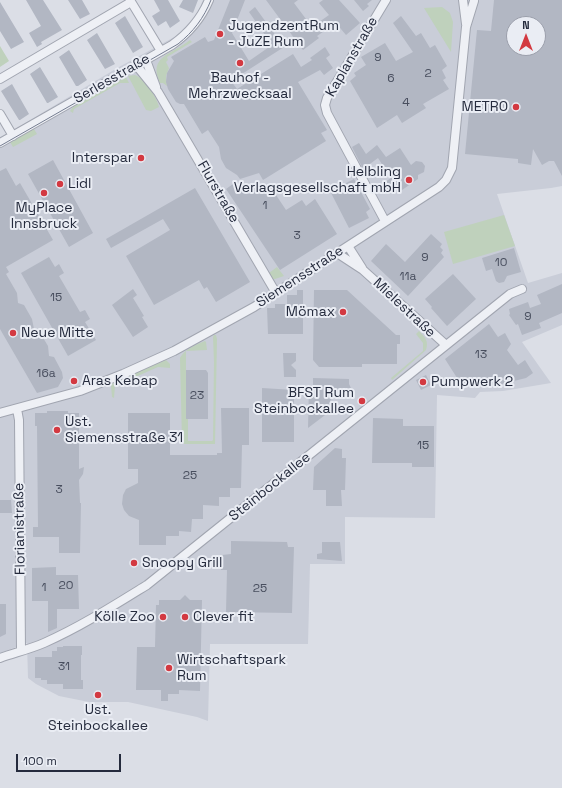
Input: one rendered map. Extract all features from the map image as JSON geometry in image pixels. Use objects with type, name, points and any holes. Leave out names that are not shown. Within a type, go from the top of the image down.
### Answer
[{"type":"street","name":"Serlesstraße","points":[[0,143],[182,38],[192,28],[202,14],[209,0]]},
{"type":"street","name":"Kaplanstraße","points":[[385,221],[327,113],[325,105],[327,98],[386,0]]},
{"type":"street","points":[[463,0],[468,2],[475,1]]},
{"type":"street","name":"Siemensstraße","points":[[0,414],[80,391],[162,357],[224,324],[276,293],[438,187],[446,180],[451,172],[454,155],[466,27],[463,0]]},
{"type":"street","points":[[0,79],[131,1],[161,51]]},
{"type":"street","name":"Siemensstraße","points":[[466,27],[475,1]]},
{"type":"street","name":"Flurstraße","points":[[146,60],[158,92]]},
{"type":"street","name":"Flurstraße","points":[[136,65],[158,92],[276,293]]},
{"type":"street","points":[[0,114],[13,136]]},
{"type":"street","name":"Mielestraße","points":[[348,246],[363,270]]},
{"type":"street","name":"Mielestraße","points":[[337,254],[363,270],[446,345]]},
{"type":"street","name":"Steinbockallee","points":[[0,658],[43,644],[104,612],[147,585],[510,294],[522,289]]},
{"type":"street","name":"Florianistraße","points":[[17,409],[19,420],[22,650]]},
{"type":"shaded area","points":[[203,0],[562,0],[562,186],[497,194],[528,283],[562,273],[562,325],[522,342],[551,383],[503,391],[480,392],[475,398],[437,395],[435,518],[345,517],[345,564],[310,564],[308,644],[210,644],[208,721],[197,717],[128,702],[89,702],[59,696],[28,678],[27,643],[0,653],[0,138],[119,67],[191,28]]},
{"type":"green space","points":[[442,7],[450,13],[453,22],[451,52],[424,8]]},
{"type":"green space","points":[[190,40],[192,42],[167,57],[168,60],[166,62],[169,68],[166,76],[167,86],[160,83],[157,74],[159,61]]},
{"type":"green space","points":[[0,46],[9,61],[0,67]]},
{"type":"green space","points":[[135,75],[143,80],[150,89],[156,98],[159,107],[151,111],[146,110],[128,76]]},
{"type":"green space","points":[[126,77],[129,83],[120,83],[74,109],[73,113],[70,111],[73,107]]},
{"type":"green space","points":[[34,129],[37,134],[13,147],[10,142]]},
{"type":"green space","points":[[504,215],[515,246],[453,264],[444,232]]},
{"type":"green space","points":[[277,267],[284,276],[272,280],[269,273]]},
{"type":"green space","points":[[419,331],[426,339],[426,350],[392,380],[391,378],[423,351],[423,343],[416,334]]},
{"type":"green space","points":[[216,335],[215,444],[184,444],[182,441],[180,358],[186,351],[186,419],[188,419],[188,441],[213,440],[213,337]]},
{"type":"green space","points":[[205,341],[207,350],[186,351]]},
{"type":"green space","points":[[166,360],[170,364],[170,368],[158,367],[115,386],[114,398],[112,397],[112,383]]},
{"type":"building","points":[[26,0],[43,0],[62,30],[41,42],[42,44],[37,47],[29,33],[41,26]]},
{"type":"building","points":[[68,0],[82,0],[90,14],[80,19]]},
{"type":"building","points":[[154,0],[168,0],[180,21],[170,28],[166,21],[158,26],[152,16],[160,11]]},
{"type":"building","points":[[183,0],[198,0],[193,13],[179,7]]},
{"type":"building","points":[[230,0],[245,0],[232,33],[249,61],[272,45],[249,12],[255,7],[284,47],[231,81],[237,89],[293,54],[301,67],[312,60],[310,58],[325,47],[330,55],[326,58],[333,68],[324,75],[320,70],[298,82],[327,130],[321,133],[326,141],[263,180],[259,173],[240,179],[237,175],[226,168],[221,159],[219,147],[208,130],[202,134],[184,104],[176,102],[168,89],[166,82],[167,73],[174,61],[171,57],[205,37],[208,42],[214,40]]},
{"type":"building","points":[[266,0],[298,0],[294,3],[312,27],[329,15],[319,3],[323,0],[339,0],[360,23],[346,35],[336,23],[317,36],[319,38],[303,50]]},
{"type":"building","points":[[354,0],[372,0],[367,4],[369,6],[363,11]]},
{"type":"building","name":"METRO","points":[[494,0],[562,0],[562,176],[554,161],[549,161],[542,165],[533,149],[531,165],[518,163],[518,159],[465,154],[477,30],[491,31]]},
{"type":"building","points":[[0,2],[24,42],[11,49],[0,31]]},
{"type":"building","points":[[125,16],[143,47],[133,53],[115,23]]},
{"type":"building","points":[[401,16],[416,36],[421,33],[430,48],[435,45],[447,66],[442,70],[446,78],[443,80],[449,89],[423,104],[426,108],[402,123],[397,115],[377,128],[350,81],[356,76],[354,73],[366,65],[361,57],[385,43],[396,61],[413,52],[393,23]]},
{"type":"building","points":[[97,33],[115,64],[105,69],[87,40]]},
{"type":"building","points":[[69,50],[87,80],[78,86],[76,86],[59,57]]},
{"type":"building","points":[[40,67],[58,97],[48,103],[30,74]]},
{"type":"building","points":[[12,84],[29,114],[20,120],[1,91]]},
{"type":"building","points":[[359,143],[366,154],[377,145],[386,157],[400,148],[411,165],[416,161],[422,162],[425,166],[424,172],[418,175],[418,179],[402,190],[397,189],[392,192],[386,191],[384,188],[385,182],[391,178],[378,158],[363,169],[352,147]]},
{"type":"building","points":[[53,160],[93,233],[69,247],[28,174]]},
{"type":"building","points":[[6,168],[16,186],[20,183],[53,240],[6,267],[9,272],[6,274],[17,293],[18,303],[24,305],[32,319],[34,329],[39,331],[48,346],[49,356],[54,357],[62,372],[63,378],[58,387],[37,393],[0,329],[0,171]]},
{"type":"building","points":[[354,179],[370,209],[366,212],[369,218],[349,228],[330,191]]},
{"type":"building","points":[[233,184],[270,186],[286,210],[302,200],[306,206],[315,199],[337,234],[280,270],[226,189]]},
{"type":"building","points":[[195,188],[250,282],[216,302],[207,287],[204,289],[199,280],[154,305],[126,256],[170,230],[163,219],[111,248],[106,239]]},
{"type":"building","points":[[431,234],[442,244],[440,247],[443,250],[441,253],[444,257],[408,296],[371,261],[386,244],[405,262]]},
{"type":"building","points":[[514,248],[521,272],[507,276],[504,282],[499,283],[496,281],[492,269],[486,271],[482,258]]},
{"type":"building","points":[[49,257],[55,267],[59,264],[64,273],[59,276],[80,312],[85,310],[90,319],[85,322],[96,340],[68,356],[21,273]]},
{"type":"building","points":[[453,274],[476,299],[447,326],[425,299]]},
{"type":"building","points":[[562,284],[562,313],[539,323],[541,328],[522,335],[518,324],[516,325],[509,315],[509,309],[528,302],[530,308],[541,304],[537,295]]},
{"type":"building","points":[[133,289],[137,295],[133,298],[144,316],[142,317],[148,327],[133,337],[112,305]]},
{"type":"building","points":[[297,290],[303,290],[303,334],[268,334],[267,308],[275,308],[275,304],[287,304],[287,295],[297,295]]},
{"type":"building","name":"Mömax","points":[[314,290],[347,290],[396,335],[400,335],[400,344],[397,344],[397,364],[362,364],[362,367],[319,367],[313,360]]},
{"type":"building","points":[[489,324],[498,337],[505,333],[511,344],[507,350],[518,365],[525,360],[533,373],[526,378],[498,385],[466,385],[459,381],[445,359]]},
{"type":"building","points":[[283,353],[296,353],[296,361],[291,365],[296,370],[296,377],[284,377]]},
{"type":"building","points":[[186,370],[206,370],[208,373],[208,419],[186,419]]},
{"type":"building","name":"Pumpwerk 2","points":[[426,375],[431,385],[421,390],[416,380]]},
{"type":"building","points":[[313,378],[349,379],[349,384],[353,392],[333,396],[329,403],[329,412],[308,428],[309,385],[313,385]]},
{"type":"building","points":[[262,388],[294,390],[294,442],[262,442]]},
{"type":"building","points":[[221,408],[249,408],[249,445],[242,445],[241,488],[230,488],[230,497],[219,497],[219,506],[203,505],[203,519],[192,519],[191,532],[179,531],[179,536],[166,536],[166,545],[139,545],[139,520],[129,516],[124,510],[122,504],[123,495],[126,489],[138,483],[138,469],[128,469],[128,413],[170,413],[170,455],[217,455],[217,453],[222,453]]},
{"type":"building","points":[[47,411],[68,411],[68,413],[79,413],[79,469],[84,467],[83,474],[79,480],[81,503],[80,553],[59,553],[59,537],[33,537],[33,527],[38,527],[37,426],[35,426],[35,413],[47,413]]},
{"type":"building","points":[[373,418],[403,419],[403,426],[434,426],[434,467],[412,467],[412,463],[372,463]]},
{"type":"building","points":[[335,448],[342,449],[342,458],[346,458],[345,490],[341,490],[342,506],[326,506],[326,490],[313,490],[314,467]]},
{"type":"building","points":[[0,500],[11,500],[12,513],[0,513]]},
{"type":"building","points":[[231,541],[287,542],[288,547],[294,547],[292,613],[226,612],[227,570],[221,570],[222,555],[231,554]]},
{"type":"building","points":[[322,542],[340,542],[342,561],[317,559],[317,554],[322,553]]},
{"type":"building","points":[[56,567],[56,575],[78,575],[79,609],[57,609],[57,628],[48,632],[48,601],[32,601],[32,568]]},
{"type":"building","name":"Wirtschaftspark Rum","points":[[185,595],[190,600],[202,600],[200,691],[179,690],[179,694],[168,694],[168,701],[161,701],[161,690],[136,690],[137,647],[155,647],[156,605],[159,605],[159,600],[180,600]]},
{"type":"building","points":[[0,604],[6,604],[6,634],[0,637]]},
{"type":"building","points":[[82,646],[81,680],[83,680],[83,689],[63,689],[63,684],[47,684],[47,680],[35,678],[35,657],[52,657],[52,651],[57,651],[57,647]]},
{"type":"tram line","points":[[0,146],[178,44],[198,24],[211,0]]},
{"type":"place","name":"JugendzentRum - JuZE Rum","points":[[220,34]]},
{"type":"place","name":"Bauhof - Mehrzwecksaal","points":[[240,63]]},
{"type":"place","name":"METRO","points":[[516,107]]},
{"type":"place","name":"Interspar","points":[[141,158]]},
{"type":"place","name":"Helbling Verlagsgesellschaft mbH","points":[[409,180]]},
{"type":"place","name":"Lidl","points":[[60,184]]},
{"type":"place","name":"MyPlace Innsbruck","points":[[44,193]]},
{"type":"place","name":"Mömax","points":[[343,312]]},
{"type":"place","name":"Neue Mitte","points":[[13,333]]},
{"type":"place","name":"Aras Kebap","points":[[74,381]]},
{"type":"place","name":"Pumpwerk 2","points":[[423,382]]},
{"type":"place","name":"BFST Rum Steinbockallee","points":[[362,401]]},
{"type":"place","name":"Ust. Siemensstraße 31","points":[[57,430]]},
{"type":"place","name":"Snoopy Grill","points":[[134,563]]},
{"type":"place","name":"Kölle Zoo","points":[[163,617]]},
{"type":"place","name":"Clever fit","points":[[185,617]]},
{"type":"place","name":"Wirtschaftspark Rum","points":[[169,668]]},
{"type":"place","name":"Ust. Steinbockallee","points":[[98,695]]}]
